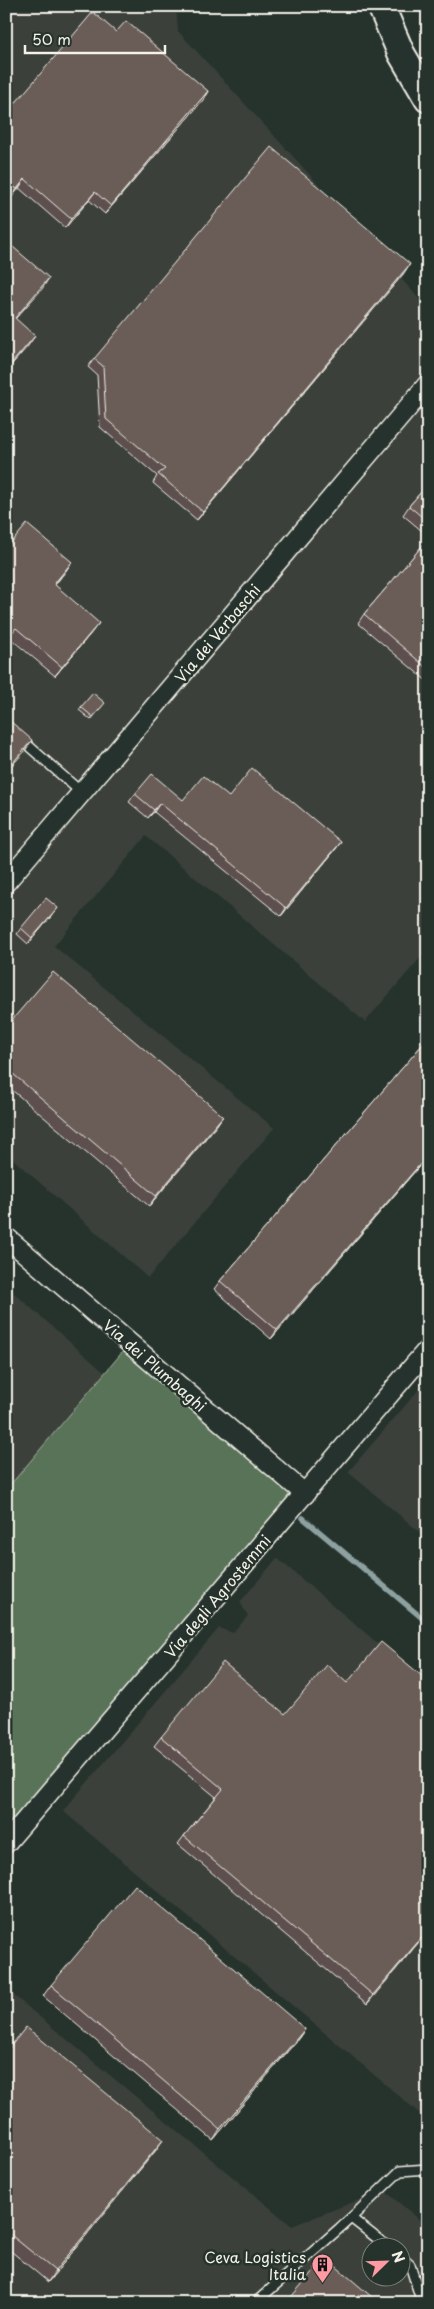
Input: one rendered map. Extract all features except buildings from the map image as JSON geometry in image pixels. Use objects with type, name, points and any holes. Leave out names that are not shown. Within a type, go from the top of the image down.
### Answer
[{"type":"main road","points":[[381,6],[401,53],[428,98]]},
{"type":"street","name":"Via dei Verbaschi","points":[[6,882],[428,384]]},
{"type":"street","name":"Via dei Plumbaghi","points":[[6,1237],[305,1494]]},
{"type":"street","name":"Via degli Agrostemmi","points":[[6,1843],[428,1350]]},
{"type":"lane","points":[[6,726],[82,792]]},
{"type":"lane","points":[[255,2303],[351,2218],[400,2170],[428,2169]]},
{"type":"lane","points":[[351,2218],[374,2236]]},
{"type":"lane","points":[[412,2272],[422,2303]]},
{"type":"shaded area","points":[[6,6],[176,6],[178,31],[300,164],[428,309],[428,949],[365,1022],[146,836],[54,946],[274,1128],[148,1278],[6,1153]]},
{"type":"shaded area","points":[[6,1286],[105,1373],[6,1490]]},
{"type":"shaded area","points":[[428,1379],[428,1539],[348,1472]]},
{"type":"shaded area","points":[[277,1558],[428,1686],[428,2115],[425,2118],[63,1811],[219,1628],[233,1633],[248,1616],[240,1602]]},
{"type":"shaded area","points":[[6,1989],[292,2226],[384,2190],[428,2227],[428,2303],[6,2303]]},
{"type":"green space","points":[[130,1343],[305,1494],[6,1843],[6,1490]]},
{"type":"waterway","points":[[303,1518],[428,1623]]},
{"type":"place","name":"Ceva Logistics Italia","points":[[322,2284]]}]
